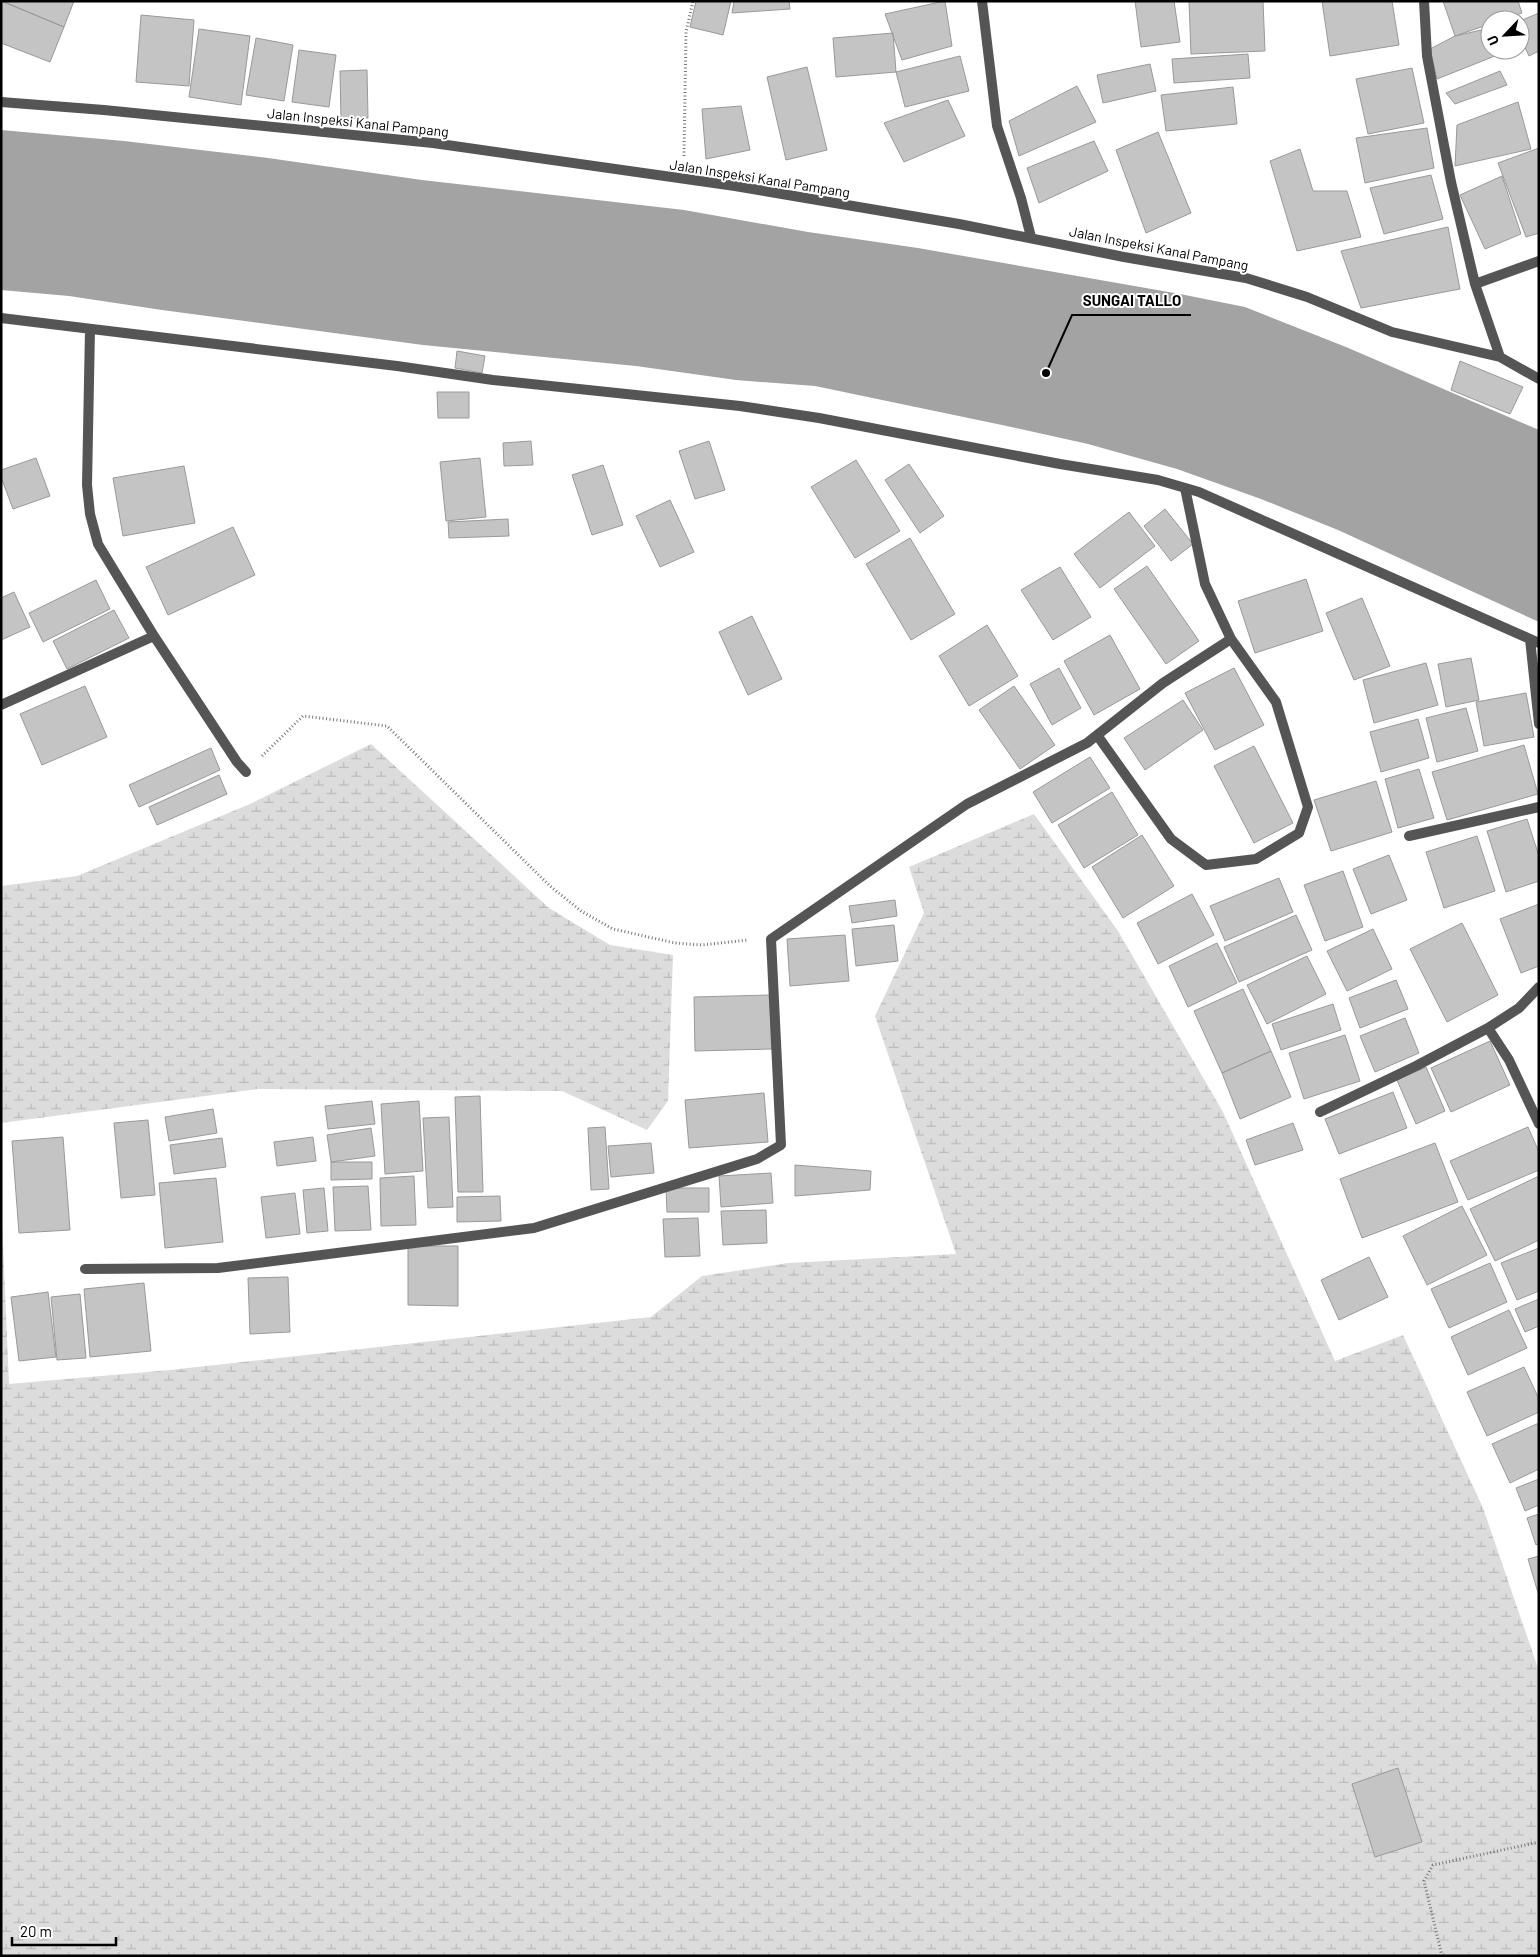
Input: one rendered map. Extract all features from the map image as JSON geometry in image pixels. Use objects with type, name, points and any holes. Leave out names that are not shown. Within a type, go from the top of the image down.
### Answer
[{"type":"street","points":[[982,1],[997,126],[1021,198],[1031,237]]},
{"type":"street","points":[[1424,1],[1427,56],[1451,182],[1475,284],[1500,357]]},
{"type":"street","name":"Jalan Inspeksi Kanal Pampang","points":[[1,102],[104,110],[433,143],[735,186],[1031,237],[1246,278],[1307,297],[1392,332],[1500,357],[1539,379]]},
{"type":"street","points":[[1475,284],[1539,261]]},
{"type":"street","points":[[1,318],[493,380],[750,408],[819,418],[1060,464],[1158,480],[1199,492],[1535,641],[1539,724]]},
{"type":"street","points":[[90,329],[87,485],[90,514],[98,544],[154,636],[237,762],[246,772]]},
{"type":"street","points":[[1097,736],[1171,838],[1206,865],[1256,859],[1299,833],[1308,807],[1276,702],[1231,639],[1205,584],[1185,488]]},
{"type":"street","points":[[1,705],[154,636]]},
{"type":"street","points":[[85,1269],[218,1268],[534,1228],[757,1159],[781,1145],[771,939],[966,804],[1087,743],[1163,683],[1231,639]]},
{"type":"street","points":[[1410,836],[1539,807]]},
{"type":"street","points":[[1320,1112],[1416,1066],[1488,1028],[1519,1008],[1539,987]]},
{"type":"street","points":[[1488,1028],[1509,1060],[1539,1124]]},
{"type":"path","points":[[683,180],[686,32],[693,1]]},
{"type":"path","points":[[246,772],[304,716],[387,726],[550,886],[581,911],[613,929],[675,943],[702,945],[771,939]]},
{"type":"path","points":[[1442,1956],[1424,1881],[1434,1865],[1539,1842]]},
{"type":"green space","points":[[371,744],[549,908],[610,945],[673,955],[668,1101],[647,1130],[562,1091],[258,1089],[1,1123],[1,886],[77,876],[250,804]]},
{"type":"green space","points":[[1034,814],[1118,931],[1223,1112],[1335,1361],[1403,1335],[1483,1508],[1539,1671],[1539,1956],[1,1956],[1,1196],[9,1384],[170,1370],[651,1317],[702,1276],[788,1263],[956,1254],[875,1016],[924,913],[909,867]]},
{"type":"shaded area","points":[[1,130],[124,141],[268,158],[422,180],[684,210],[808,232],[918,248],[1245,307],[1346,347],[1539,430],[1539,622],[1338,530],[1261,499],[1177,469],[1088,444],[1002,425],[815,386],[736,380],[636,366],[423,345],[69,296],[1,290]]},
{"type":"building","points":[[1,1],[64,27],[50,62],[1,43]]},
{"type":"building","points":[[2,1],[74,1],[64,27]]},
{"type":"building","points":[[696,1],[731,1],[723,35],[690,27]]},
{"type":"building","points":[[734,1],[789,1],[790,9],[732,13]]},
{"type":"building","points":[[945,1],[952,46],[902,60],[885,14]]},
{"type":"building","points":[[1135,1],[1174,1],[1180,42],[1141,47]]},
{"type":"building","points":[[1189,1],[1263,1],[1265,51],[1191,54]]},
{"type":"building","points":[[1322,1],[1392,1],[1399,45],[1330,56]]},
{"type":"building","points":[[1443,1],[1518,1],[1521,10],[1480,10],[1480,27],[1455,36]]},
{"type":"building","points":[[1539,13],[1539,51],[1530,56],[1530,17]]},
{"type":"building","points":[[141,15],[194,20],[189,86],[136,82]]},
{"type":"building","points":[[199,29],[250,36],[241,105],[189,97]]},
{"type":"building","points":[[1480,30],[1480,60],[1485,60],[1437,79],[1430,49],[1455,36]]},
{"type":"building","points":[[893,33],[896,72],[836,77],[833,38]]},
{"type":"building","points":[[256,38],[293,45],[284,101],[246,95]]},
{"type":"building","points":[[299,50],[336,55],[329,107],[292,102]]},
{"type":"building","points":[[1248,54],[1250,78],[1174,83],[1172,59]]},
{"type":"building","points":[[960,56],[969,91],[905,107],[896,72]]},
{"type":"building","points":[[1150,64],[1156,91],[1103,103],[1097,75]]},
{"type":"building","points":[[807,67],[827,150],[786,160],[767,77]]},
{"type":"building","points":[[1412,68],[1424,123],[1368,134],[1356,79]]},
{"type":"building","points":[[367,70],[368,118],[341,119],[340,71]]},
{"type":"building","points":[[1500,71],[1507,85],[1455,104],[1446,93]]},
{"type":"building","points":[[1077,86],[1096,122],[1019,156],[1009,121]]},
{"type":"building","points":[[1233,87],[1237,124],[1166,131],[1161,95]]},
{"type":"building","points":[[948,100],[965,136],[904,162],[884,123]]},
{"type":"building","points":[[1518,102],[1531,149],[1455,166],[1457,125]]},
{"type":"building","points":[[741,106],[750,150],[706,159],[702,109]]},
{"type":"building","points":[[1427,128],[1434,168],[1365,183],[1356,138]]},
{"type":"building","points":[[1158,132],[1191,213],[1146,233],[1116,150]]},
{"type":"building","points":[[1094,141],[1108,171],[1039,203],[1027,168]]},
{"type":"building","points":[[1539,148],[1539,233],[1526,237],[1498,163]]},
{"type":"building","points":[[1300,149],[1313,191],[1347,191],[1361,237],[1297,251],[1270,161]]},
{"type":"building","points":[[1431,175],[1443,219],[1384,234],[1370,188]]},
{"type":"building","points":[[1502,176],[1521,234],[1485,249],[1460,195]]},
{"type":"building","points":[[1448,227],[1460,289],[1361,308],[1341,251]]},
{"type":"building","points":[[457,351],[485,356],[482,373],[455,368]]},
{"type":"building","points":[[1460,361],[1523,387],[1510,414],[1451,390]]},
{"type":"building","points":[[437,392],[469,392],[469,418],[438,418]]},
{"type":"building","points":[[531,441],[533,465],[504,466],[503,443]]},
{"type":"building","points":[[709,441],[725,490],[695,499],[679,451]]},
{"type":"building","points":[[36,458],[50,496],[13,509],[1,477],[1,470]]},
{"type":"building","points":[[480,458],[486,517],[446,521],[440,462]]},
{"type":"building","points":[[856,460],[900,531],[855,558],[811,487]]},
{"type":"building","points":[[909,464],[944,516],[920,533],[885,480]]},
{"type":"building","points":[[603,465],[623,525],[592,535],[572,475]]},
{"type":"building","points":[[184,466],[195,523],[123,536],[113,478]]},
{"type":"building","points":[[670,500],[694,552],[660,567],[636,516]]},
{"type":"building","points":[[1165,509],[1193,544],[1171,561],[1144,526]]},
{"type":"building","points":[[1129,512],[1155,546],[1100,588],[1074,554]]},
{"type":"building","points":[[508,519],[509,536],[449,538],[448,522]]},
{"type":"building","points":[[233,527],[255,575],[168,615],[146,567]]},
{"type":"building","points":[[910,538],[955,614],[911,640],[866,564]]},
{"type":"building","points":[[1147,566],[1199,641],[1166,664],[1114,589]]},
{"type":"building","points":[[1060,567],[1091,617],[1053,640],[1021,590]]},
{"type":"building","points":[[1306,579],[1323,631],[1255,653],[1238,601]]},
{"type":"building","points":[[96,580],[110,609],[43,642],[29,613]]},
{"type":"building","points":[[14,592],[30,627],[1,640],[1,598]]},
{"type":"building","points":[[1362,598],[1390,666],[1354,680],[1326,613]]},
{"type":"building","points":[[114,610],[129,638],[67,669],[53,641]]},
{"type":"building","points":[[752,616],[782,679],[748,695],[719,632]]},
{"type":"building","points":[[987,625],[1018,676],[969,706],[939,656]]},
{"type":"building","points":[[1110,635],[1140,689],[1094,715],[1064,661]]},
{"type":"building","points":[[1471,658],[1479,700],[1446,707],[1438,664]]},
{"type":"building","points":[[1426,663],[1438,705],[1374,723],[1363,680]]},
{"type":"building","points":[[1059,668],[1081,708],[1052,725],[1030,684]]},
{"type":"building","points":[[1234,668],[1264,725],[1215,750],[1185,693]]},
{"type":"building","points":[[85,686],[107,737],[42,765],[20,714]]},
{"type":"building","points":[[1014,686],[1055,745],[1020,769],[979,710]]},
{"type":"building","points":[[1526,693],[1534,737],[1484,746],[1476,702]]},
{"type":"building","points":[[1183,700],[1203,730],[1145,770],[1124,738]]},
{"type":"building","points":[[1466,708],[1478,751],[1437,762],[1426,718]]},
{"type":"building","points":[[1418,719],[1429,758],[1381,772],[1370,732]]},
{"type":"building","points":[[1524,745],[1538,794],[1447,820],[1432,772]]},
{"type":"building","points":[[1254,746],[1293,823],[1254,843],[1214,766]]},
{"type":"building","points":[[211,748],[220,770],[139,807],[129,785]]},
{"type":"building","points":[[1090,757],[1110,788],[1052,823],[1033,792]]},
{"type":"building","points":[[1419,769],[1434,818],[1398,828],[1385,779]]},
{"type":"building","points":[[219,775],[227,794],[157,825],[149,807]]},
{"type":"building","points":[[1376,781],[1392,832],[1331,851],[1314,800]]},
{"type":"building","points":[[1112,792],[1138,835],[1084,868],[1058,825]]},
{"type":"building","points":[[1527,819],[1539,856],[1539,881],[1506,892],[1487,831]]},
{"type":"building","points":[[1142,835],[1174,886],[1123,918],[1092,867]]},
{"type":"building","points":[[1477,836],[1495,891],[1444,908],[1426,852]]},
{"type":"building","points":[[1389,855],[1407,900],[1371,914],[1353,869]]},
{"type":"building","points":[[1343,871],[1363,927],[1325,941],[1304,885]]},
{"type":"building","points":[[1279,878],[1293,912],[1225,941],[1210,906]]},
{"type":"building","points":[[1192,894],[1214,935],[1158,964],[1137,923]]},
{"type":"building","points":[[895,900],[897,916],[852,923],[849,906]]},
{"type":"building","points":[[1539,904],[1539,966],[1521,973],[1500,919]]},
{"type":"building","points":[[1296,915],[1312,950],[1239,982],[1224,947]]},
{"type":"building","points":[[1462,923],[1498,995],[1447,1022],[1410,949]]},
{"type":"building","points":[[894,925],[898,961],[856,966],[852,929]]},
{"type":"building","points":[[1373,929],[1392,969],[1347,991],[1327,951]]},
{"type":"building","points":[[845,935],[849,981],[790,986],[787,939]]},
{"type":"building","points":[[1217,943],[1237,983],[1188,1007],[1169,966]]},
{"type":"building","points":[[1307,956],[1326,994],[1267,1024],[1247,985]]},
{"type":"building","points":[[1396,980],[1408,1009],[1360,1028],[1349,998]]},
{"type":"building","points":[[1243,989],[1271,1051],[1222,1073],[1194,1011]]},
{"type":"building","points":[[770,995],[772,1049],[695,1051],[694,997]]},
{"type":"building","points":[[1333,1004],[1341,1030],[1281,1050],[1272,1024]]},
{"type":"building","points":[[1405,1018],[1419,1053],[1375,1072],[1360,1036]]},
{"type":"building","points":[[1345,1035],[1360,1081],[1304,1099],[1289,1053]]},
{"type":"building","points":[[1490,1041],[1510,1085],[1451,1112],[1431,1068]]},
{"type":"building","points":[[1271,1051],[1291,1097],[1240,1119],[1222,1073]]},
{"type":"building","points":[[1426,1067],[1445,1111],[1416,1124],[1397,1080]]},
{"type":"building","points":[[1393,1092],[1407,1128],[1339,1154],[1325,1119]]},
{"type":"building","points":[[764,1093],[768,1142],[689,1148],[685,1100]]},
{"type":"building","points":[[480,1096],[483,1192],[458,1192],[455,1097]]},
{"type":"building","points":[[372,1101],[375,1124],[328,1129],[325,1106]]},
{"type":"building","points":[[419,1101],[423,1171],[385,1174],[381,1104]]},
{"type":"building","points":[[213,1109],[217,1133],[169,1141],[165,1117]]},
{"type":"building","points":[[449,1117],[453,1207],[428,1208],[423,1118]]},
{"type":"building","points":[[148,1120],[155,1195],[121,1198],[114,1123]]},
{"type":"building","points":[[1293,1123],[1303,1150],[1255,1165],[1246,1140]]},
{"type":"building","points":[[605,1127],[609,1189],[591,1190],[588,1128]]},
{"type":"building","points":[[1528,1127],[1539,1152],[1539,1170],[1468,1200],[1450,1161]]},
{"type":"building","points":[[371,1128],[375,1156],[331,1162],[327,1135]]},
{"type":"building","points":[[63,1137],[70,1230],[19,1233],[12,1141]]},
{"type":"building","points":[[313,1137],[316,1161],[277,1166],[274,1142]]},
{"type":"building","points":[[222,1138],[226,1167],[174,1174],[170,1145]]},
{"type":"building","points":[[651,1143],[654,1173],[611,1177],[608,1146]]},
{"type":"building","points":[[1435,1143],[1458,1202],[1362,1238],[1340,1179]]},
{"type":"building","points":[[331,1162],[372,1162],[372,1179],[331,1180]]},
{"type":"building","points":[[795,1165],[871,1171],[870,1190],[795,1196]]},
{"type":"building","points":[[771,1173],[773,1203],[721,1207],[719,1176]]},
{"type":"building","points":[[414,1176],[416,1225],[381,1226],[380,1178]]},
{"type":"building","points":[[1539,1176],[1539,1240],[1495,1261],[1470,1209]]},
{"type":"building","points":[[216,1178],[223,1242],[165,1248],[159,1183]]},
{"type":"building","points":[[368,1186],[371,1230],[335,1231],[333,1187]]},
{"type":"building","points":[[324,1188],[328,1231],[307,1233],[303,1190]]},
{"type":"building","points":[[666,1188],[709,1188],[709,1212],[667,1212]]},
{"type":"building","points":[[295,1193],[300,1234],[266,1238],[261,1197]]},
{"type":"building","points":[[500,1196],[501,1221],[457,1222],[457,1197]]},
{"type":"building","points":[[1462,1206],[1487,1255],[1427,1285],[1403,1236]]},
{"type":"building","points":[[766,1210],[767,1243],[723,1245],[721,1211]]},
{"type":"building","points":[[698,1218],[700,1256],[665,1257],[663,1219]]},
{"type":"building","points":[[408,1246],[458,1246],[458,1306],[408,1305]]},
{"type":"building","points":[[1539,1248],[1539,1291],[1517,1300],[1501,1263]]},
{"type":"building","points":[[1369,1257],[1388,1297],[1339,1320],[1321,1280]]},
{"type":"building","points":[[1490,1263],[1507,1302],[1449,1328],[1431,1289]]},
{"type":"building","points":[[288,1277],[290,1332],[250,1334],[248,1278]]},
{"type":"building","points":[[144,1283],[151,1351],[90,1357],[84,1289]]},
{"type":"building","points":[[48,1292],[56,1357],[19,1361],[11,1297]]},
{"type":"building","points":[[80,1294],[86,1358],[57,1360],[51,1297]]},
{"type":"building","points":[[1539,1299],[1539,1326],[1525,1332],[1515,1309]]},
{"type":"building","points":[[1509,1310],[1527,1348],[1468,1375],[1451,1337]]},
{"type":"building","points":[[1524,1367],[1539,1399],[1539,1412],[1487,1436],[1467,1392]]},
{"type":"building","points":[[1539,1423],[1539,1469],[1510,1483],[1492,1444]]},
{"type":"building","points":[[1539,1479],[1539,1505],[1525,1511],[1516,1488]]},
{"type":"building","points":[[1539,1514],[1539,1544],[1536,1545],[1527,1518]]},
{"type":"building","points":[[1539,1556],[1539,1596],[1528,1559]]},
{"type":"building","points":[[1398,1768],[1422,1842],[1375,1857],[1352,1784]]},
{"type":"place","name":"SUNGAI TALLO","points":[[1046,373]]}]
